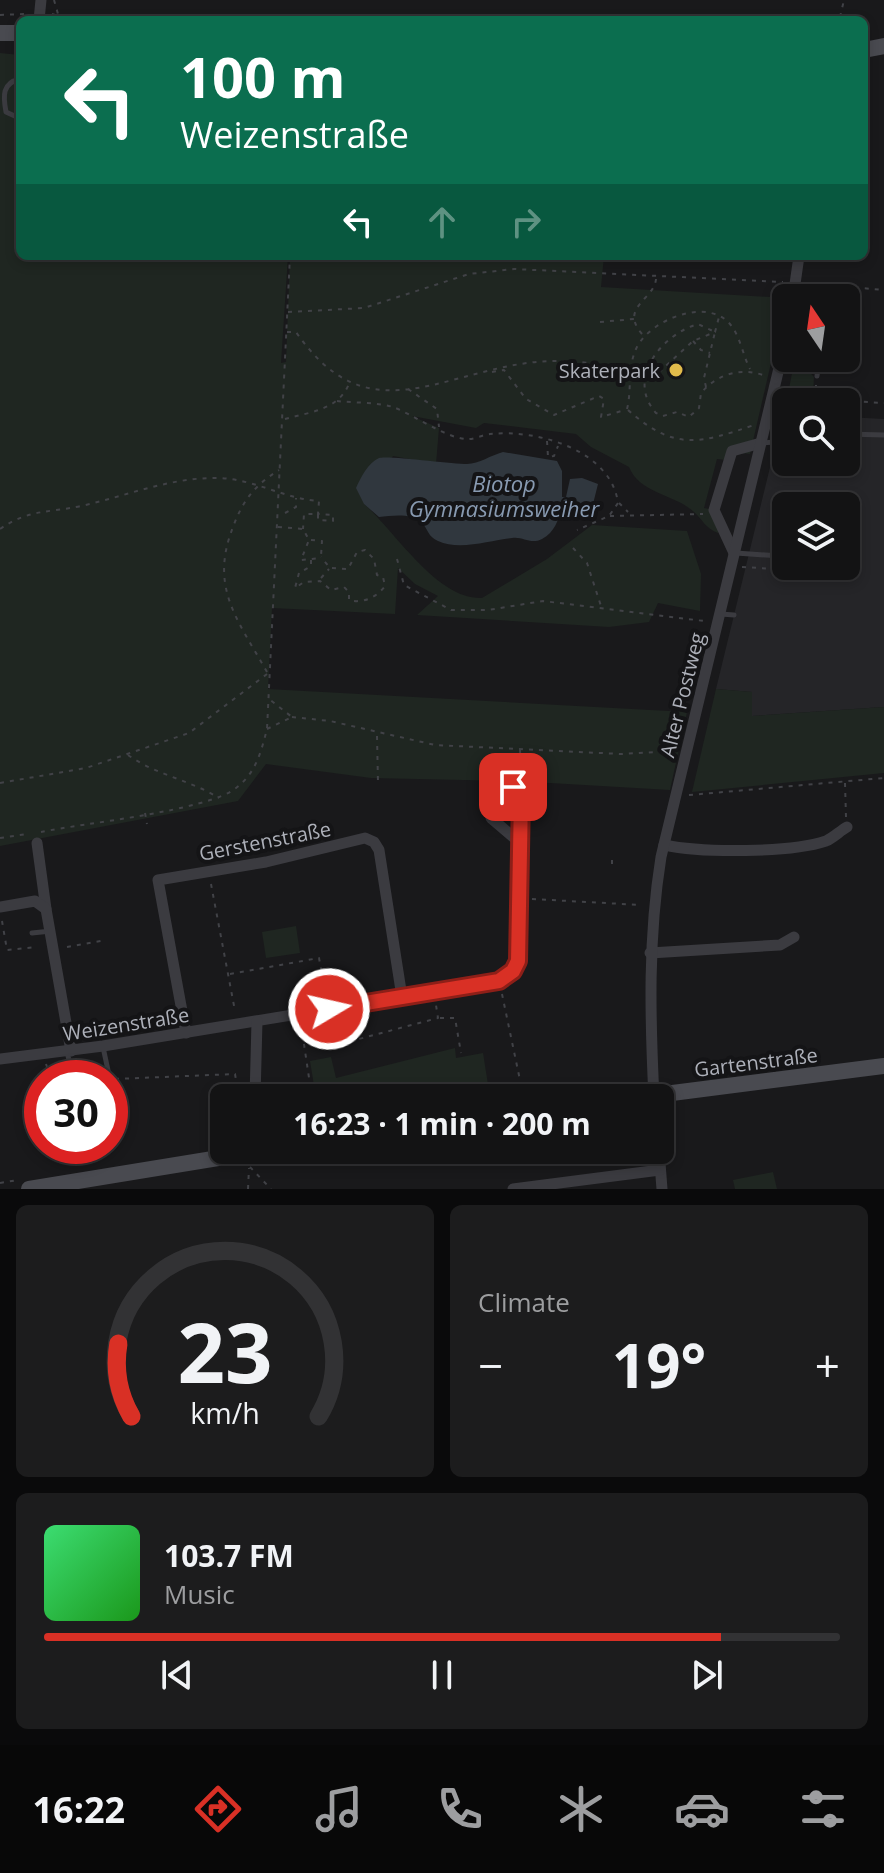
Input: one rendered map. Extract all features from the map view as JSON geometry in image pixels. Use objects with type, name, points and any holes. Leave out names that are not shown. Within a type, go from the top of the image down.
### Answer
[{"type":"street","points":[[796,283],[799,260]]},
{"type":"street","name":"Alter Postweg","points":[[656,1084],[649,1009],[653,905],[675,796],[772,407]]},
{"type":"street","points":[[735,553],[714,510],[732,451],[761,443]]},
{"type":"street","points":[[499,981],[513,971],[518,961],[521,796],[513,787],[495,789],[489,808],[491,818],[519,842]]},
{"type":"street","points":[[664,845],[697,850],[770,848],[826,841],[847,827]]},
{"type":"street","name":"Gerstenstraße","points":[[186,1033],[158,880],[365,838],[374,842],[379,850],[402,997]]},
{"type":"street","points":[[37,843],[69,1052]]},
{"type":"street","points":[[0,907],[35,901],[46,909]]},
{"type":"street","points":[[650,953],[780,945],[794,937]]},
{"type":"street","name":"Weizenstraße","points":[[0,1059],[40,1051],[69,1052],[499,981]]},
{"type":"street","points":[[255,1084],[257,1021]]},
{"type":"street","name":"Gartenstraße","points":[[674,1091],[884,1066]]},
{"type":"street","points":[[29,1189],[210,1162]]},
{"type":"street","points":[[661,1164],[662,1189]]},
{"type":"street","points":[[513,1189],[660,1170]]},
{"type":"lane","points":[[16,80],[5,89],[4,100],[6,112],[16,117]]},
{"type":"lane","points":[[817,372],[817,376]]},
{"type":"lane","points":[[860,434],[884,435]]},
{"type":"lane","points":[[761,443],[772,442]]},
{"type":"lane","points":[[735,553],[772,555]]},
{"type":"lane","points":[[720,618],[734,615]]},
{"type":"lane","points":[[32,933],[51,931]]},
{"type":"lane","points":[[103,1046],[106,1060]]},
{"type":"lane","points":[[69,1052],[70,1060]]},
{"type":"path","points":[[50,16],[59,15],[54,0]]},
{"type":"path","points":[[0,15],[20,16]]},
{"type":"path","points":[[0,838],[219,798],[247,778],[258,762],[267,729],[290,260]]},
{"type":"path","points":[[288,312],[364,308],[491,270],[807,284]]},
{"type":"path","points":[[627,409],[630,372],[643,335],[635,319],[636,308],[655,286],[656,278]]},
{"type":"path","points":[[860,288],[884,290]]},
{"type":"path","points":[[643,335],[696,311],[719,316],[738,336],[750,370],[733,372],[706,387],[699,395],[696,413],[689,417],[677,412],[663,416],[651,407],[645,374],[657,348],[691,326],[706,325],[715,332]]},
{"type":"path","points":[[706,387],[704,378],[719,316]]},
{"type":"path","points":[[600,322],[635,319]]},
{"type":"path","points":[[287,332],[296,332],[316,359],[349,383],[373,389],[446,384],[542,361],[578,361],[656,375],[693,341],[715,332]]},
{"type":"path","points":[[693,341],[701,350],[711,353]]},
{"type":"path","points":[[486,372],[504,370],[526,399],[554,415],[599,396],[604,399],[601,417],[627,409]]},
{"type":"path","points":[[337,401],[349,383]]},
{"type":"path","points":[[407,389],[437,409],[439,428]]},
{"type":"path","points":[[283,419],[337,401],[392,407],[466,439],[511,434],[547,440],[578,451],[607,471],[615,485],[618,503],[609,516]]},
{"type":"path","points":[[860,402],[884,403]]},
{"type":"path","points":[[627,409],[673,440],[700,440],[759,423],[767,424]]},
{"type":"path","points":[[547,440],[548,457],[554,456],[559,445]]},
{"type":"path","points":[[268,673],[228,598],[221,571],[232,529],[255,485],[280,469]]},
{"type":"path","points":[[0,529],[20,515],[81,506],[166,484],[219,478],[319,501],[318,514],[304,514],[296,507],[296,497]]},
{"type":"path","points":[[618,503],[625,505],[629,514]]},
{"type":"path","points":[[285,513],[296,507]]},
{"type":"path","points":[[304,514],[303,529],[309,540]]},
{"type":"path","points":[[577,530],[609,516],[629,514],[664,517],[706,514],[722,526]]},
{"type":"path","points":[[277,527],[303,529]]},
{"type":"path","points":[[309,540],[322,541],[321,560],[301,560],[309,540]]},
{"type":"path","points":[[573,548],[587,563],[601,607]]},
{"type":"path","points":[[365,550],[374,559],[377,575],[383,577],[385,586],[367,601],[354,602],[349,600],[349,592],[344,587],[331,590],[320,581],[321,575],[330,568],[348,569],[357,552],[365,550]]},
{"type":"path","points":[[321,557],[330,568]]},
{"type":"path","points":[[397,559],[404,585],[451,610],[488,610],[543,601],[720,618]]},
{"type":"path","points":[[311,560],[311,566],[299,573],[294,587],[320,581]]},
{"type":"path","points":[[741,567],[772,569]]},
{"type":"path","points":[[0,783],[86,768],[189,733],[268,673]]},
{"type":"path","points":[[268,698],[292,717]]},
{"type":"path","points":[[267,729],[292,717],[330,721],[435,745],[621,754],[686,751]]},
{"type":"path","points":[[377,734],[378,783]]},
{"type":"path","points":[[520,747],[521,796]]},
{"type":"path","points":[[127,754],[145,767],[194,783],[219,798]]},
{"type":"path","points":[[675,796],[884,778]]},
{"type":"path","points":[[844,782],[847,827]]},
{"type":"path","points":[[145,813],[147,824]]},
{"type":"path","points":[[612,854],[612,864]]},
{"type":"path","points":[[209,871],[238,1024]]},
{"type":"path","points":[[519,898],[653,905]]},
{"type":"path","points":[[0,914],[7,950],[37,947]]},
{"type":"path","points":[[54,950],[101,941]]},
{"type":"path","points":[[229,974],[319,958],[329,1009]]},
{"type":"path","points":[[499,981],[521,1084]]},
{"type":"path","points":[[434,992],[438,1018]]},
{"type":"path","points":[[299,1014],[310,1084]]},
{"type":"path","points":[[340,1044],[438,1018],[455,1018],[461,1053]]},
{"type":"path","points":[[40,1051],[44,1060]]},
{"type":"path","points":[[128,1077],[235,1074],[237,1084]]},
{"type":"path","points":[[248,1189],[255,1164]]},
{"type":"path","points":[[261,1164],[271,1189]]},
{"type":"shaded area","points":[[0,53],[16,55],[16,260],[288,260],[281,363],[286,362],[290,260],[604,260],[601,287],[772,297],[772,359],[750,454],[726,451],[727,460],[717,459],[704,508],[714,510],[722,526],[718,533],[686,506],[641,483],[629,467],[591,447],[576,434],[484,423],[476,428],[412,416],[439,428],[436,464],[393,456],[364,504],[433,576],[465,596],[482,598],[547,559],[592,525],[687,531],[701,574],[700,611],[658,603],[649,622],[609,627],[417,615],[438,596],[415,584],[398,568],[395,614],[272,608],[268,689],[687,712],[670,790],[516,781],[371,778],[266,764],[238,801],[0,846]]},
{"type":"shaded area","points":[[792,372],[809,372],[814,377],[813,388],[789,388]]},
{"type":"shaded area","points":[[860,418],[884,419],[884,707],[752,716],[752,692],[716,689],[772,459],[772,476],[860,476]]},
{"type":"shaded area","points":[[716,689],[752,692],[752,716],[884,707],[884,773],[692,792]]},
{"type":"shaded area","points":[[296,926],[300,953],[266,958],[262,932]]},
{"type":"shaded area","points":[[455,1048],[456,1058],[483,1053],[488,1084],[314,1084],[310,1061],[331,1057],[336,1078]]},
{"type":"shaded area","points":[[773,1172],[777,1189],[735,1189],[733,1180]]},
{"type":"water","name":"Biotop Gymnasiumsweiher","points":[[503,452],[557,461],[562,471],[562,497],[566,497],[570,479],[582,478],[598,484],[591,512],[571,516],[562,508],[553,529],[538,541],[516,538],[456,545],[435,539],[422,523],[412,517],[379,517],[364,504],[356,488],[368,467],[379,458],[467,464]]},
{"type":"place","name":"Skaterpark","points":[[676,370]]},
{"type":"route","points":[[329,1009],[499,981],[513,971],[518,961],[521,796],[513,787]]}]
